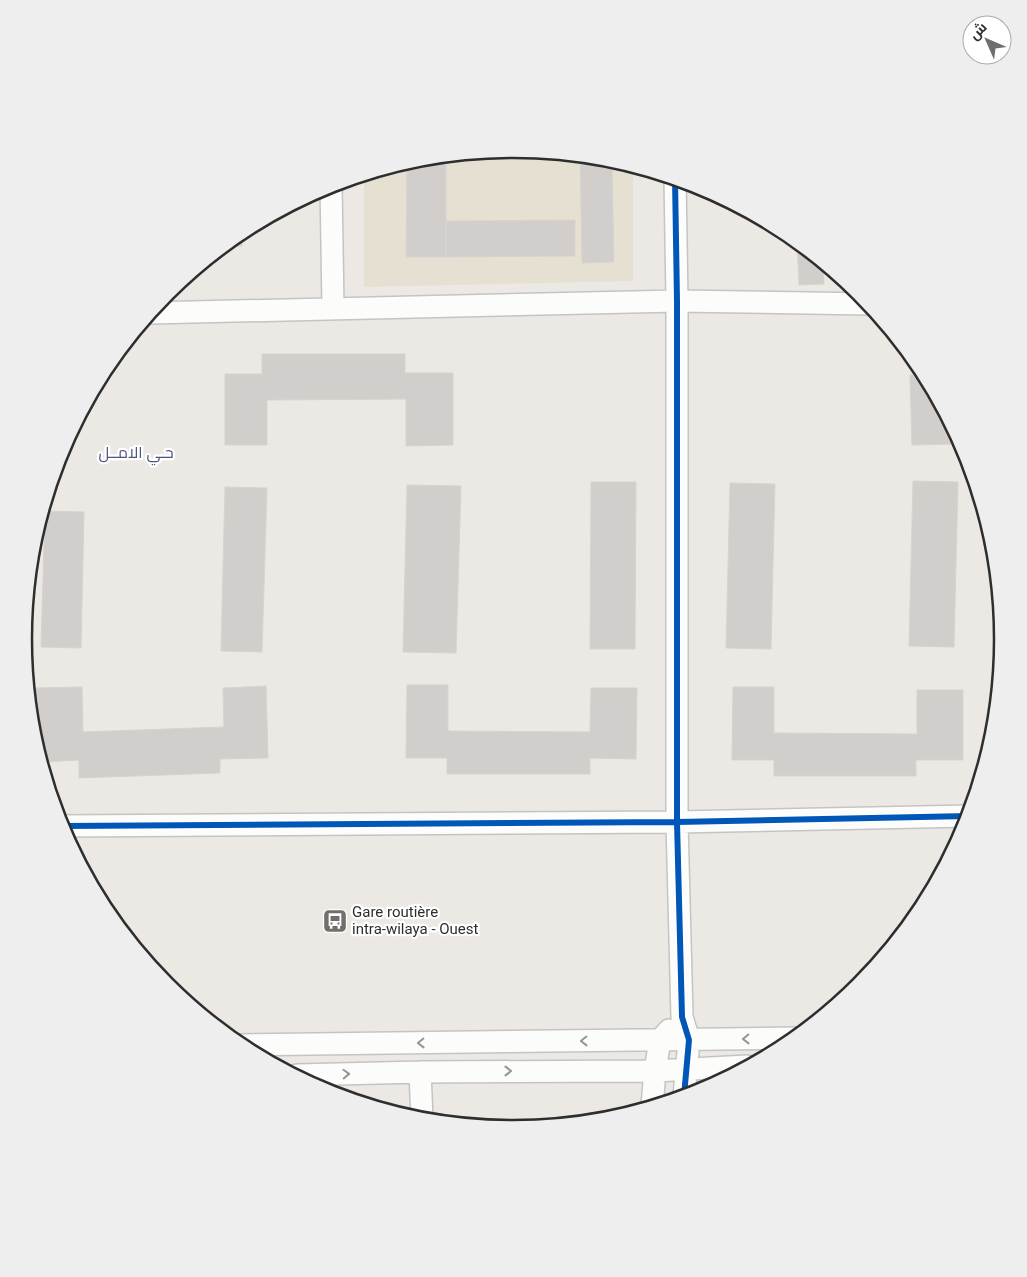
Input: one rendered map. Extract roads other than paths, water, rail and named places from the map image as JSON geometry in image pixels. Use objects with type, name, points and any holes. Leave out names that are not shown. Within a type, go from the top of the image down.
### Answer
[{"type":"street","points":[[675,186],[677,301],[677,822],[682,1017],[689,1040],[685,1088]]},
{"type":"street","points":[[331,193],[333,308]]},
{"type":"street","points":[[160,313],[677,301],[859,304]]},
{"type":"street","points":[[70,826],[677,822],[961,816]]},
{"type":"street","points":[[653,1099],[660,1040],[682,1017]]},
{"type":"street","points":[[257,1045],[781,1038]]},
{"type":"street","points":[[313,1075],[420,1072],[655,1071],[732,1067]]},
{"type":"street","points":[[420,1072],[422,1110]]},
{"type":"place","name":"Gare routière intra-wilaya - Ouest","points":[[335,921]]},
{"type":"district","name":"حـي الامــل","points":[[136,452]]}]
